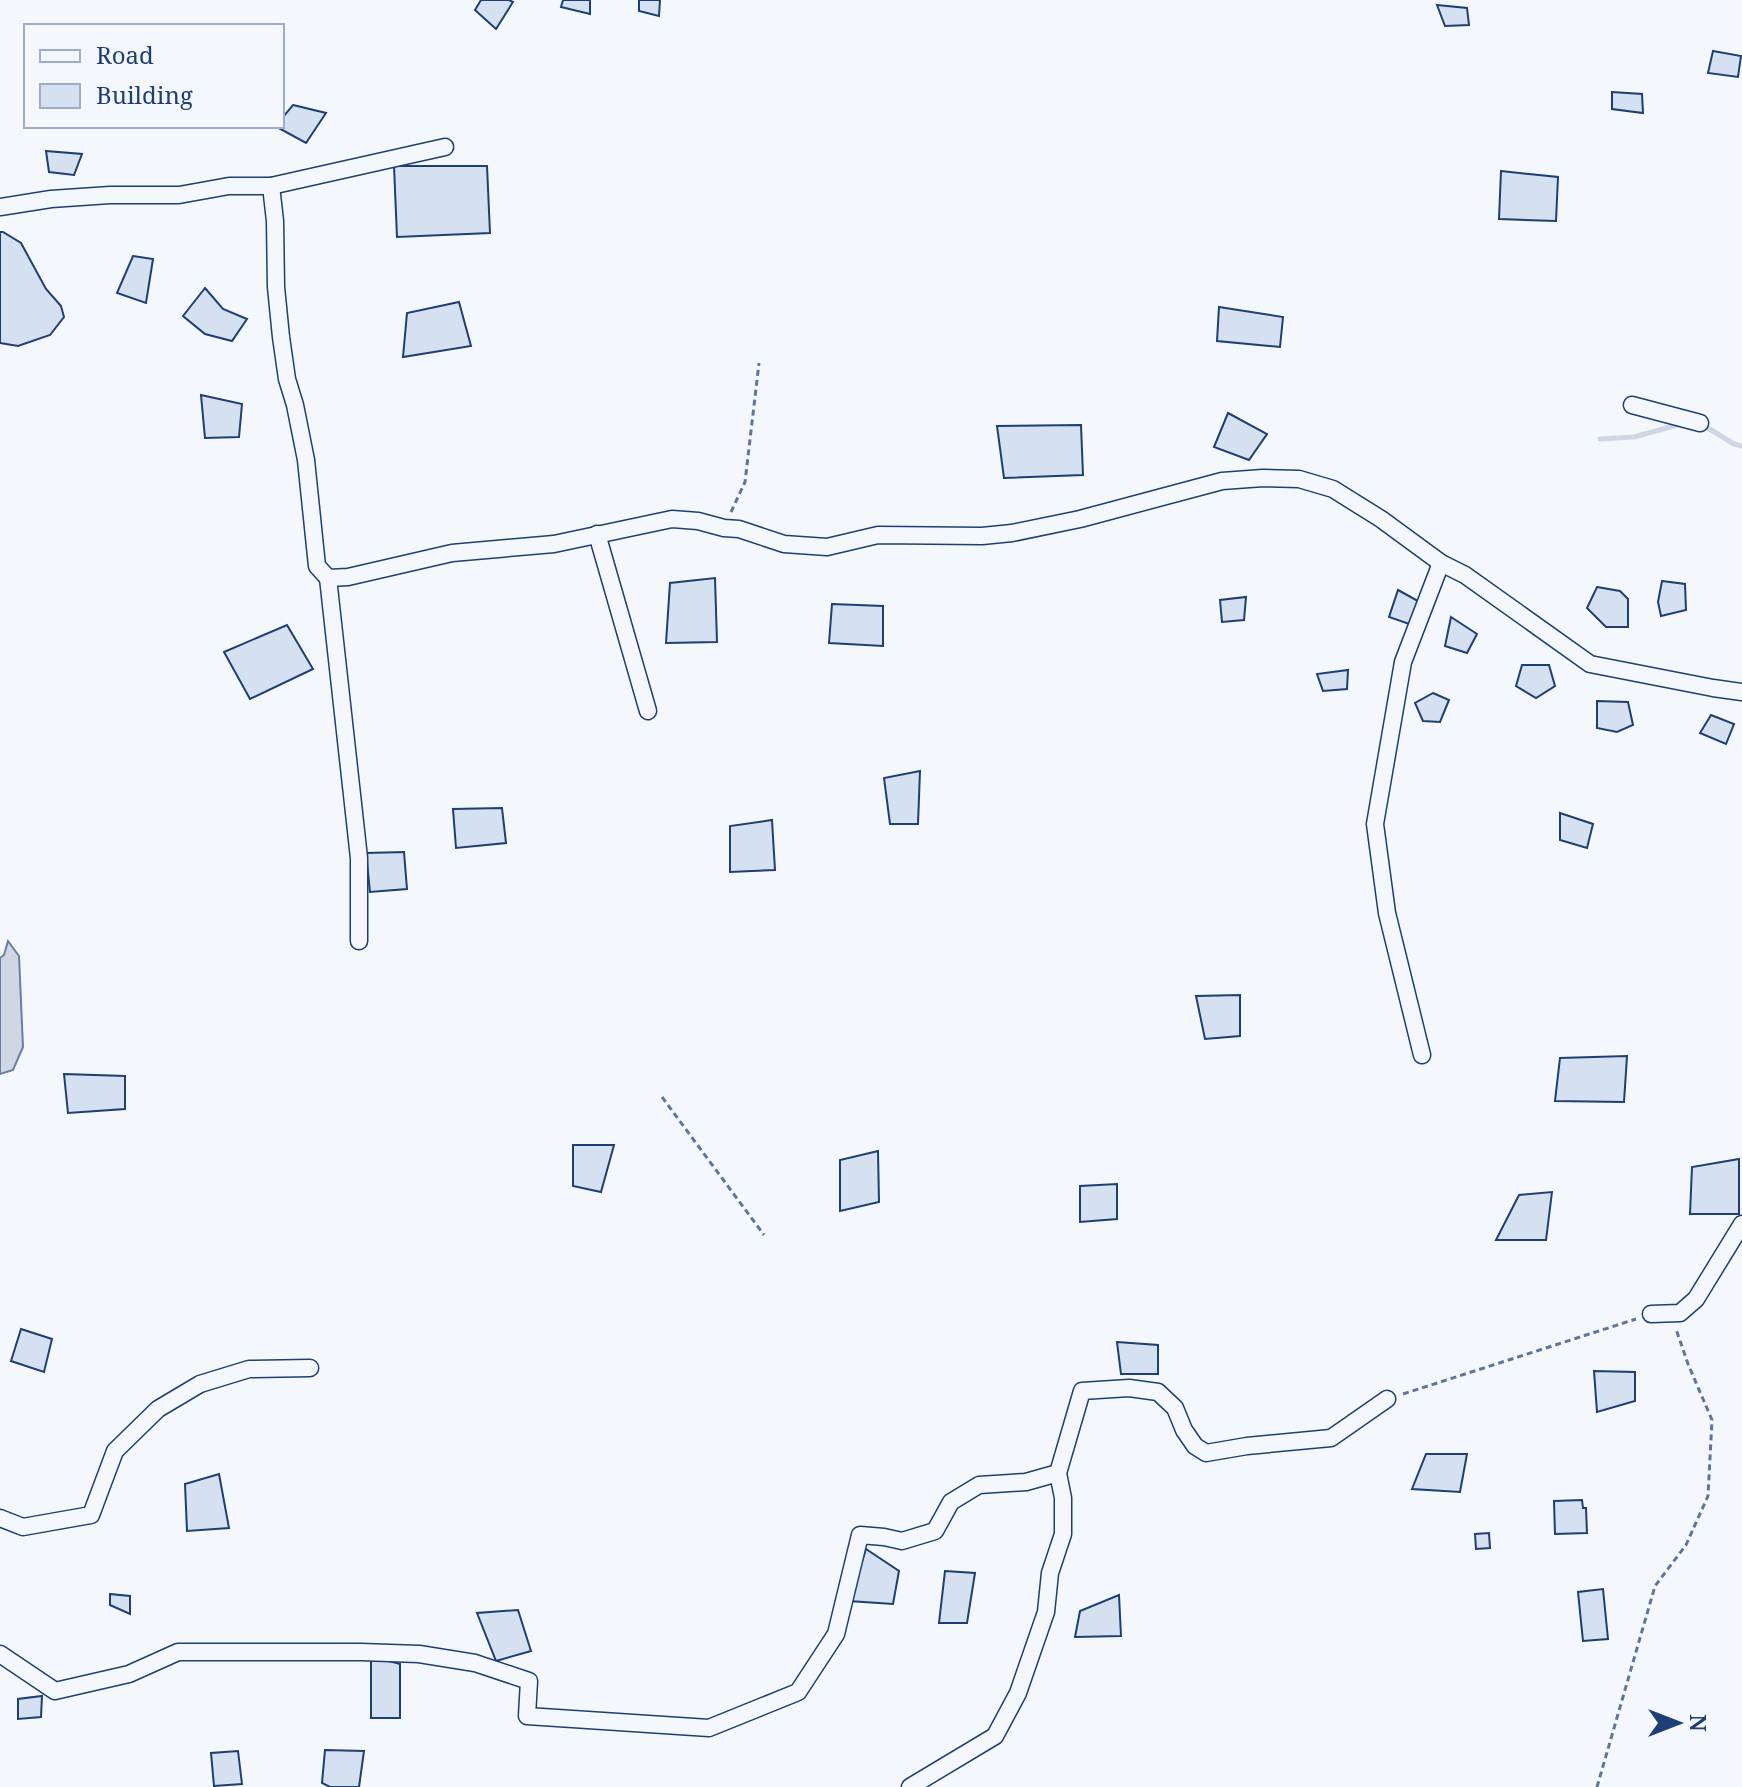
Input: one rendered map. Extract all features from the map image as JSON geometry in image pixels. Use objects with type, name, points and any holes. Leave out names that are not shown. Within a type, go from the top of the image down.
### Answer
[{"type":"street","points":[[0,207],[51,199],[179,195],[229,186],[271,186],[445,147]]},
{"type":"street","points":[[271,186],[276,287],[287,379],[306,460],[317,566],[328,578],[359,858],[359,941]]},
{"type":"street","points":[[1632,405],[1700,423]]},
{"type":"street","points":[[328,578],[348,577],[452,553],[554,544],[672,519],[739,529],[784,544],[827,547],[878,535],[982,536],[1012,533],[1080,519],[1222,481],[1299,479],[1333,489],[1397,529],[1441,563],[1465,575],[1590,664],[1742,692]]},
{"type":"street","points":[[597,534],[648,711]]},
{"type":"street","points":[[1422,1055],[1387,913],[1375,824],[1403,662],[1441,563]]},
{"type":"street","points":[[1651,1314],[1680,1313],[1696,1299],[1742,1224]]},
{"type":"street","points":[[0,1518],[23,1527],[91,1515],[115,1451],[158,1409],[200,1384],[249,1369],[310,1368]]},
{"type":"street","points":[[910,1787],[995,1736],[1018,1693],[1046,1612],[1050,1573],[1063,1534],[1063,1498],[1058,1473],[1082,1391],[1129,1388],[1158,1392],[1175,1408],[1195,1446],[1206,1453],[1331,1438],[1387,1399]]},
{"type":"street","points":[[0,1654],[55,1691],[129,1674],[178,1652],[419,1654],[475,1663],[529,1681],[527,1716],[709,1728],[798,1692],[836,1634],[860,1535],[902,1541],[935,1531],[951,1502],[979,1485],[1026,1482],[1058,1473]]},
{"type":"path","points":[[724,528],[745,482],[759,363]]},
{"type":"path","points":[[662,1097],[764,1235]]},
{"type":"path","points":[[1597,1787],[1655,1586],[1686,1545],[1708,1496],[1712,1420],[1671,1313]]},
{"type":"path","points":[[1387,1399],[1651,1314]]},
{"type":"shaded area","points":[[8,941],[19,956],[23,1047],[13,1070],[0,1074],[0,958]]},
{"type":"building","points":[[481,0],[513,2],[496,29],[475,10]]},
{"type":"building","points":[[563,0],[590,0],[590,14],[561,7]]},
{"type":"building","points":[[639,0],[660,0],[659,16],[639,11]]},
{"type":"building","points":[[1437,5],[1467,8],[1469,25],[1445,26]]},
{"type":"building","points":[[1713,51],[1741,56],[1738,77],[1708,73]]},
{"type":"building","points":[[1612,92],[1642,94],[1643,113],[1612,109]]},
{"type":"building","points":[[293,105],[326,113],[306,143],[279,128],[284,128],[284,116]]},
{"type":"building","points":[[46,151],[82,154],[74,175],[49,172]]},
{"type":"building","points":[[394,166],[487,166],[490,233],[397,237]]},
{"type":"building","points":[[1501,171],[1558,177],[1556,221],[1499,219]]},
{"type":"building","points":[[0,232],[21,243],[46,289],[61,306],[64,317],[50,335],[18,346],[0,343]]},
{"type":"building","points":[[133,256],[153,259],[146,303],[117,293]]},
{"type":"building","points":[[205,288],[223,309],[247,319],[232,341],[205,334],[183,316]]},
{"type":"building","points":[[459,302],[471,346],[403,357],[407,313]]},
{"type":"building","points":[[1219,307],[1283,317],[1280,347],[1217,341]]},
{"type":"building","points":[[201,395],[242,404],[239,437],[205,438]]},
{"type":"building","points":[[1228,413],[1267,434],[1249,460],[1214,447]]},
{"type":"building","points":[[1081,425],[1083,475],[1004,478],[997,426]]},
{"type":"building","points":[[715,578],[717,642],[666,643],[670,583]]},
{"type":"building","points":[[1662,581],[1685,584],[1686,610],[1661,616],[1658,602]]},
{"type":"building","points":[[1597,587],[1620,591],[1628,599],[1628,627],[1606,627],[1587,608]]},
{"type":"building","points":[[1398,590],[1418,601],[1412,625],[1389,617]]},
{"type":"building","points":[[1246,597],[1244,620],[1222,622],[1220,600]]},
{"type":"building","points":[[832,604],[883,606],[883,646],[829,643]]},
{"type":"building","points":[[1451,617],[1477,634],[1467,653],[1445,646]]},
{"type":"building","points":[[287,625],[313,669],[250,699],[224,652]]},
{"type":"building","points":[[1522,665],[1549,665],[1555,686],[1536,698],[1516,686]]},
{"type":"building","points":[[1348,670],[1347,689],[1323,691],[1317,674]]},
{"type":"building","points":[[1433,693],[1449,700],[1440,722],[1423,721],[1415,703]]},
{"type":"building","points":[[1597,701],[1628,702],[1633,725],[1617,732],[1597,728]]},
{"type":"building","points":[[1711,715],[1734,724],[1726,744],[1700,733]]},
{"type":"building","points":[[920,771],[918,824],[890,824],[884,778]]},
{"type":"building","points":[[502,808],[506,843],[456,848],[453,809]]},
{"type":"building","points":[[1560,813],[1593,824],[1587,848],[1560,840]]},
{"type":"building","points":[[772,820],[775,870],[730,872],[730,826]]},
{"type":"building","points":[[404,852],[407,889],[370,892],[366,853]]},
{"type":"building","points":[[1240,995],[1240,1036],[1205,1039],[1196,996]]},
{"type":"building","points":[[1627,1056],[1624,1102],[1555,1101],[1560,1058]]},
{"type":"building","points":[[64,1074],[125,1076],[125,1109],[68,1113]]},
{"type":"building","points":[[573,1145],[614,1145],[601,1192],[573,1186]]},
{"type":"building","points":[[878,1151],[879,1202],[840,1211],[840,1160]]},
{"type":"building","points":[[1739,1159],[1739,1214],[1690,1214],[1692,1167]]},
{"type":"building","points":[[1117,1184],[1117,1219],[1080,1222],[1080,1186]]},
{"type":"building","points":[[1552,1192],[1546,1240],[1496,1240],[1519,1195]]},
{"type":"building","points":[[21,1329],[52,1339],[44,1372],[11,1361]]},
{"type":"building","points":[[1117,1342],[1158,1345],[1158,1374],[1121,1374]]},
{"type":"building","points":[[1594,1371],[1635,1372],[1635,1401],[1597,1412]]},
{"type":"building","points":[[1426,1454],[1467,1454],[1460,1492],[1412,1489]]},
{"type":"building","points":[[219,1474],[229,1528],[187,1531],[185,1484]]},
{"type":"building","points":[[1582,1500],[1583,1508],[1586,1508],[1587,1533],[1555,1534],[1554,1501]]},
{"type":"building","points":[[1489,1533],[1490,1548],[1476,1549],[1475,1534]]},
{"type":"building","points":[[866,1549],[899,1571],[893,1604],[849,1601]]},
{"type":"building","points":[[945,1571],[975,1573],[967,1623],[939,1623]]},
{"type":"building","points":[[1603,1589],[1608,1639],[1583,1641],[1578,1592]]},
{"type":"building","points":[[110,1594],[130,1596],[130,1614],[110,1605]]},
{"type":"building","points":[[1119,1595],[1121,1636],[1075,1637],[1080,1611]]},
{"type":"building","points":[[518,1610],[531,1651],[496,1661],[477,1613]]},
{"type":"building","points":[[371,1656],[400,1664],[400,1718],[371,1718]]},
{"type":"building","points":[[42,1696],[41,1717],[18,1719],[18,1699]]},
{"type":"building","points":[[325,1750],[364,1751],[359,1787],[330,1787],[322,1783]]},
{"type":"building","points":[[238,1751],[242,1784],[214,1786],[211,1753]]},
{"type":"waterway","points":[[1600,439],[1634,437],[1681,424]]},
{"type":"waterway","points":[[1703,425],[1742,446]]}]
